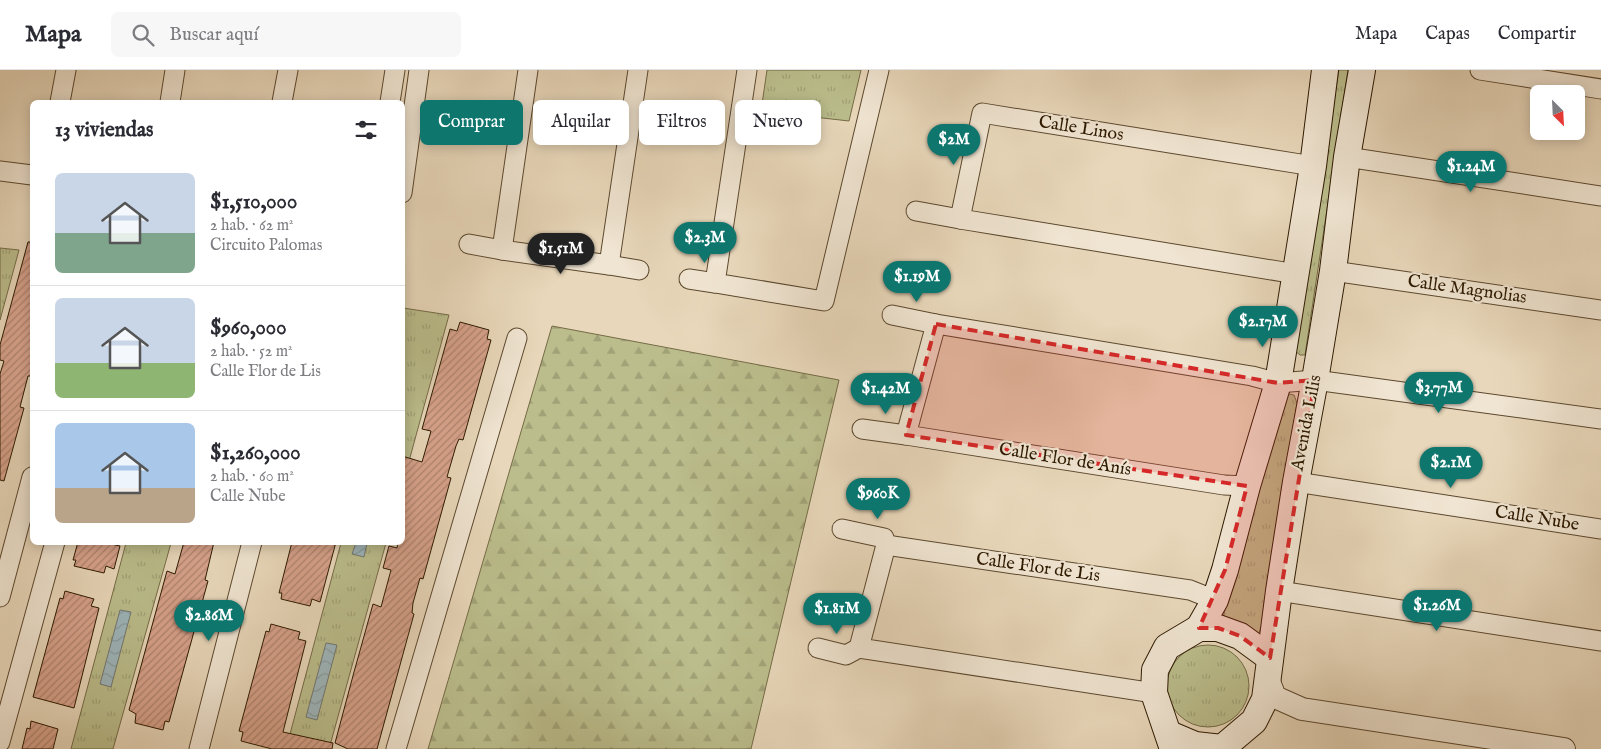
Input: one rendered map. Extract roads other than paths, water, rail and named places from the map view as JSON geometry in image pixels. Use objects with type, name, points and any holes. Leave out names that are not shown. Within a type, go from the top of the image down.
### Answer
[{"type":"main road","name":"Avenida Lilis","points":[[1199,628],[1214,600],[1225,570],[1235,486],[1278,383],[1284,272],[1313,166],[1325,70]]},
{"type":"main road","name":"Avenida Lilis","points":[[1269,669],[1279,591],[1296,482],[1315,380],[1347,157],[1362,70]]},
{"type":"main road","points":[[1199,628],[1218,628],[1240,636],[1269,669],[1265,699],[1254,721],[1221,749],[1171,741],[1154,693],[1155,670],[1167,647],[1199,628]]},
{"type":"street","points":[[60,100],[66,70]]},
{"type":"street","points":[[170,100],[175,70]]},
{"type":"street","points":[[282,100],[288,70]]},
{"type":"street","points":[[390,100],[395,70]]},
{"type":"street","points":[[405,171],[419,70]]},
{"type":"street","points":[[502,250],[528,70]]},
{"type":"street","points":[[609,265],[638,70]]},
{"type":"street","points":[[715,283],[748,70]]},
{"type":"street","points":[[689,279],[833,303],[879,70]]},
{"type":"street","points":[[1480,70],[1601,89]]},
{"type":"street","name":"Calle Linos","points":[[960,219],[982,113],[1313,166]]},
{"type":"street","points":[[1347,157],[1601,196]]},
{"type":"street","points":[[0,171],[30,174]]},
{"type":"street","points":[[916,212],[1284,272]]},
{"type":"street","points":[[469,244],[639,270]]},
{"type":"street","name":"Calle Magnolias","points":[[1332,271],[1601,310]]},
{"type":"street","points":[[892,315],[936,324],[1252,376],[1278,383],[1315,380],[1601,418]]},
{"type":"street","points":[[906,435],[936,324]]},
{"type":"street","points":[[396,749],[517,338]]},
{"type":"street","name":"Calle Flor de Anís","points":[[862,429],[1235,486]]},
{"type":"street","name":"Calle Nube","points":[[1296,482],[1601,529]]},
{"type":"street","points":[[0,596],[30,484]]},
{"type":"street","name":"Calle Flor de Lis","points":[[842,530],[884,538],[886,545],[1190,590],[1214,600]]},
{"type":"street","points":[[0,742],[53,545]]},
{"type":"street","points":[[199,749],[251,545]]},
{"type":"street","points":[[859,648],[886,545]]},
{"type":"street","points":[[1279,591],[1601,641]]},
{"type":"street","points":[[818,648],[846,655],[859,648],[1154,693]]},
{"type":"street","points":[[1269,669],[1275,697],[1302,709],[1515,745],[1564,749]]},
{"type":"street","points":[[1254,721],[1274,713],[1302,709]]},
{"type":"water","points":[[355,545],[367,545],[364,557],[352,554]]},
{"type":"water","points":[[120,610],[131,612],[111,687],[100,684]]},
{"type":"water","points":[[326,643],[337,645],[317,720],[306,717]]}]
